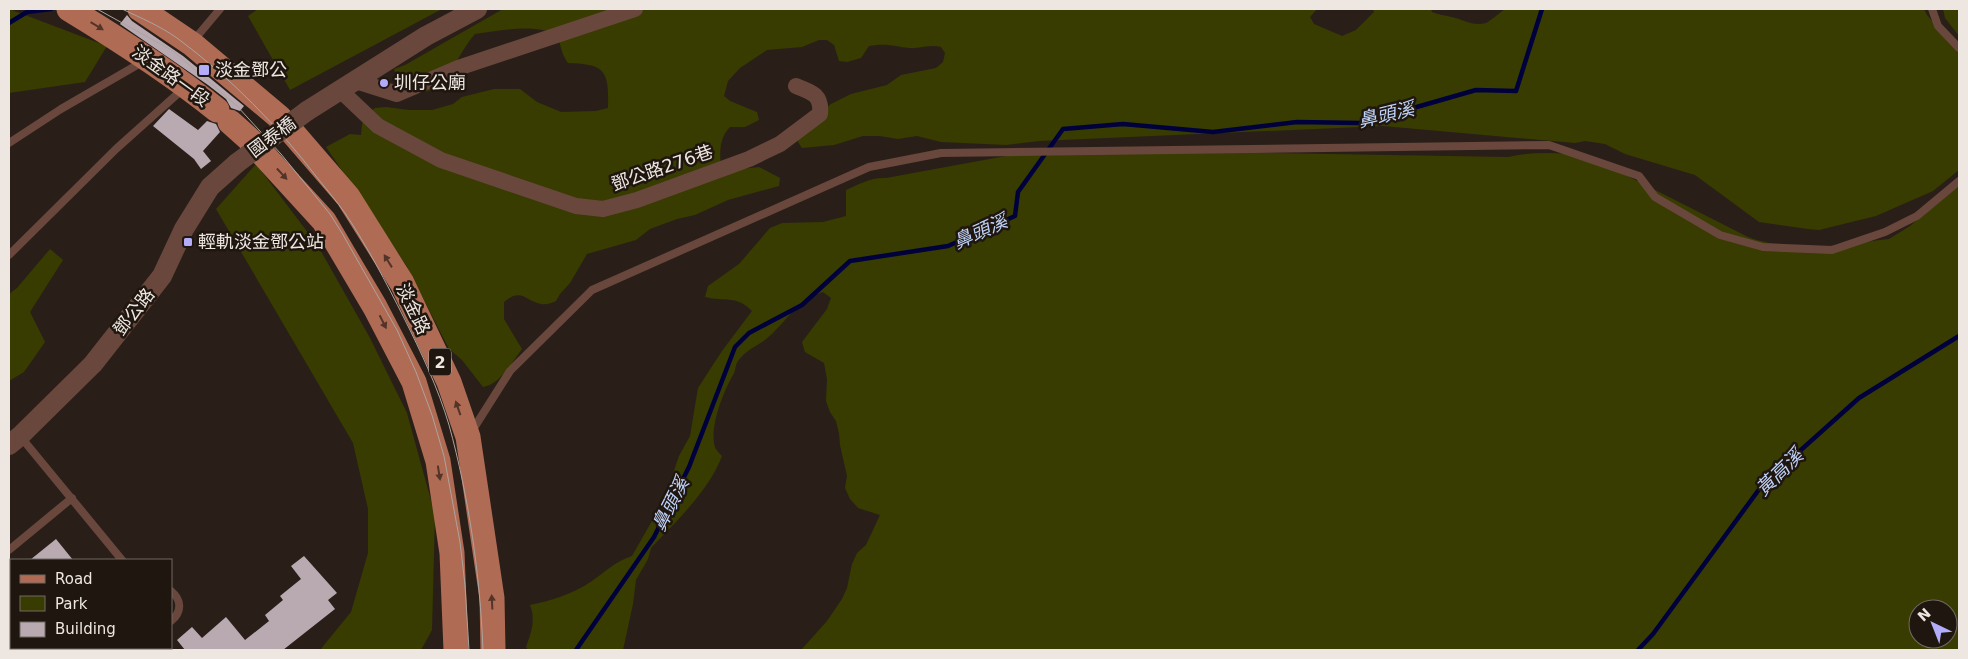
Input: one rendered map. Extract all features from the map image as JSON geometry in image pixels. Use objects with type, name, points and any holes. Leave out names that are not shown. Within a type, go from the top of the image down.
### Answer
[{"type":"main road","name":"淡金路一段","points":[[69,9],[125,43],[187,86],[248,139]]},
{"type":"main road","name":"淡金路一段","points":[[141,9],[192,44],[279,117]]},
{"type":"main road","name":"淡金路","points":[[279,117],[348,197],[402,283],[449,382],[468,437],[492,598],[493,650]]},
{"type":"main road","name":"淡金路","points":[[248,139],[324,220],[375,307],[414,382],[438,461],[452,553],[456,650]]},
{"type":"street","points":[[348,86],[426,36],[477,9]]},
{"type":"street","points":[[348,86],[397,94],[458,68],[635,9]]},
{"type":"street","name":"鄧公路276巷","points":[[348,86],[378,126],[441,160],[576,206],[603,209],[637,200],[749,159],[780,144],[820,114],[821,106],[814,94],[796,86]]},
{"type":"street","name":"國泰橋","points":[[237,163],[307,111],[348,86]]},
{"type":"street","name":"鄧公路","points":[[15,440],[93,364],[162,276],[184,229],[210,188],[237,163]]},
{"type":"lane","points":[[192,44],[220,9]]},
{"type":"lane","points":[[1932,9],[1938,26],[1959,48]]},
{"type":"lane","points":[[9,143],[61,109],[148,59]]},
{"type":"lane","points":[[9,255],[116,149],[187,86]]},
{"type":"lane","points":[[468,437],[510,371],[592,290],[869,167],[941,153],[1549,145],[1640,176],[1655,197],[1720,235],[1764,247],[1832,250],[1885,232],[1918,216],[1959,181]]},
{"type":"lane","points":[[15,440],[72,498],[121,559]]},
{"type":"lane","points":[[9,550],[72,498]]},
{"type":"lane","points":[[172,592],[177,597],[180,606],[177,616],[172,620]]},
{"type":"green space","points":[[9,9],[107,46],[85,82],[9,93]]},
{"type":"green space","points":[[258,9],[442,9],[290,90],[248,16]]},
{"type":"green space","points":[[503,9],[1317,9],[1310,17],[1314,24],[1342,36],[1356,30],[1374,12],[1373,9],[1431,9],[1435,13],[1481,24],[1491,20],[1505,9],[1924,9],[1959,52],[1959,170],[1933,191],[1876,216],[1819,230],[1759,222],[1695,175],[1625,154],[1605,144],[1585,141],[1575,143],[1383,126],[1039,141],[1006,145],[941,142],[917,136],[898,139],[863,136],[834,145],[802,148],[798,142],[797,135],[831,104],[851,94],[887,85],[901,75],[936,68],[943,62],[945,53],[941,47],[937,46],[913,48],[875,45],[869,46],[861,58],[847,62],[839,61],[834,45],[827,40],[819,40],[802,47],[767,50],[740,68],[728,81],[724,96],[730,101],[757,112],[759,120],[745,127],[730,127],[726,132],[721,148],[721,171],[759,167],[780,178],[779,186],[728,200],[695,215],[677,219],[650,229],[636,240],[587,254],[570,283],[554,302],[543,304],[519,295],[504,302],[504,319],[522,349],[500,378],[483,387],[462,360],[449,349],[406,265],[326,147],[350,134],[361,135],[362,124],[366,115],[375,108],[432,110],[453,104],[462,97],[494,89],[520,89],[537,102],[561,112],[596,111],[608,108],[608,85],[603,72],[590,65],[568,63],[562,53],[557,34],[537,29],[516,29],[475,34],[449,74],[446,82],[437,88],[424,92],[412,91],[403,86],[396,76],[394,69],[405,65]]},
{"type":"green space","points":[[1943,9],[1959,9],[1959,36],[1945,18]]},
{"type":"green space","points":[[1044,149],[1508,157],[1539,153],[1561,153],[1592,158],[1748,237],[1794,250],[1889,239],[1910,226],[1959,185],[1959,650],[801,650],[827,621],[842,599],[847,588],[852,564],[857,553],[866,545],[880,515],[858,508],[850,499],[845,488],[847,476],[839,433],[836,421],[826,401],[827,379],[824,363],[805,352],[802,342],[827,309],[831,298],[823,292],[805,300],[765,340],[747,351],[737,363],[721,400],[715,420],[715,447],[722,456],[701,493],[651,548],[648,559],[636,580],[623,650],[528,650],[526,647],[533,621],[530,605],[575,591],[614,565],[632,556],[664,500],[679,456],[690,436],[698,388],[722,351],[752,311],[736,301],[705,297],[708,286],[739,264],[770,228],[782,223],[823,222],[846,216],[846,190],[861,183]]},
{"type":"green space","points":[[256,164],[318,246],[370,338],[407,413],[435,515],[432,630],[421,650],[320,650],[351,612],[368,553],[368,509],[353,443],[216,209]]},
{"type":"green space","points":[[50,249],[63,260],[30,312],[45,342],[24,372],[9,381],[9,294],[17,288]]},
{"type":"building","points":[[127,15],[132,21],[183,56],[244,106],[240,111],[231,108],[226,99],[208,85],[120,24]]},
{"type":"building","points":[[169,109],[198,130],[207,121],[216,124],[220,132],[203,151],[211,161],[201,169],[194,159],[153,126]]},
{"type":"building","points":[[56,539],[72,559],[31,559]]},
{"type":"building","points":[[304,556],[337,593],[328,600],[335,609],[283,650],[185,650],[177,640],[192,627],[202,638],[226,617],[245,640],[269,621],[265,615],[283,600],[280,596],[301,579],[291,566]]},
{"type":"waterway","points":[[9,23],[27,12],[51,9]]},
{"type":"waterway","name":"鼻頭溪","points":[[576,650],[654,537],[689,467],[735,347],[749,333],[802,305],[850,261],[948,246],[1015,216],[1018,192],[1063,129],[1123,124],[1213,132],[1297,122],[1361,123],[1476,90],[1516,91],[1542,9]]},
{"type":"waterway","name":"黃高溪","points":[[1638,650],[1653,634],[1763,484],[1859,398],[1959,336]]},
{"type":"tram line","points":[[97,9],[173,51],[237,106],[281,154],[330,214],[342,233],[397,330],[416,372],[432,415],[444,456],[460,542],[469,650]]},
{"type":"tram line","points":[[122,9],[177,38],[216,69],[253,104],[287,141],[339,205],[376,264],[423,357],[440,397],[449,425],[468,508],[479,593],[483,650]]},
{"type":"place","name":"淡金鄧公","points":[[204,70]]},
{"type":"place","name":"圳仔公廟","points":[[384,83]]},
{"type":"place","name":"輕軌淡金鄧公站","points":[[188,242]]}]
